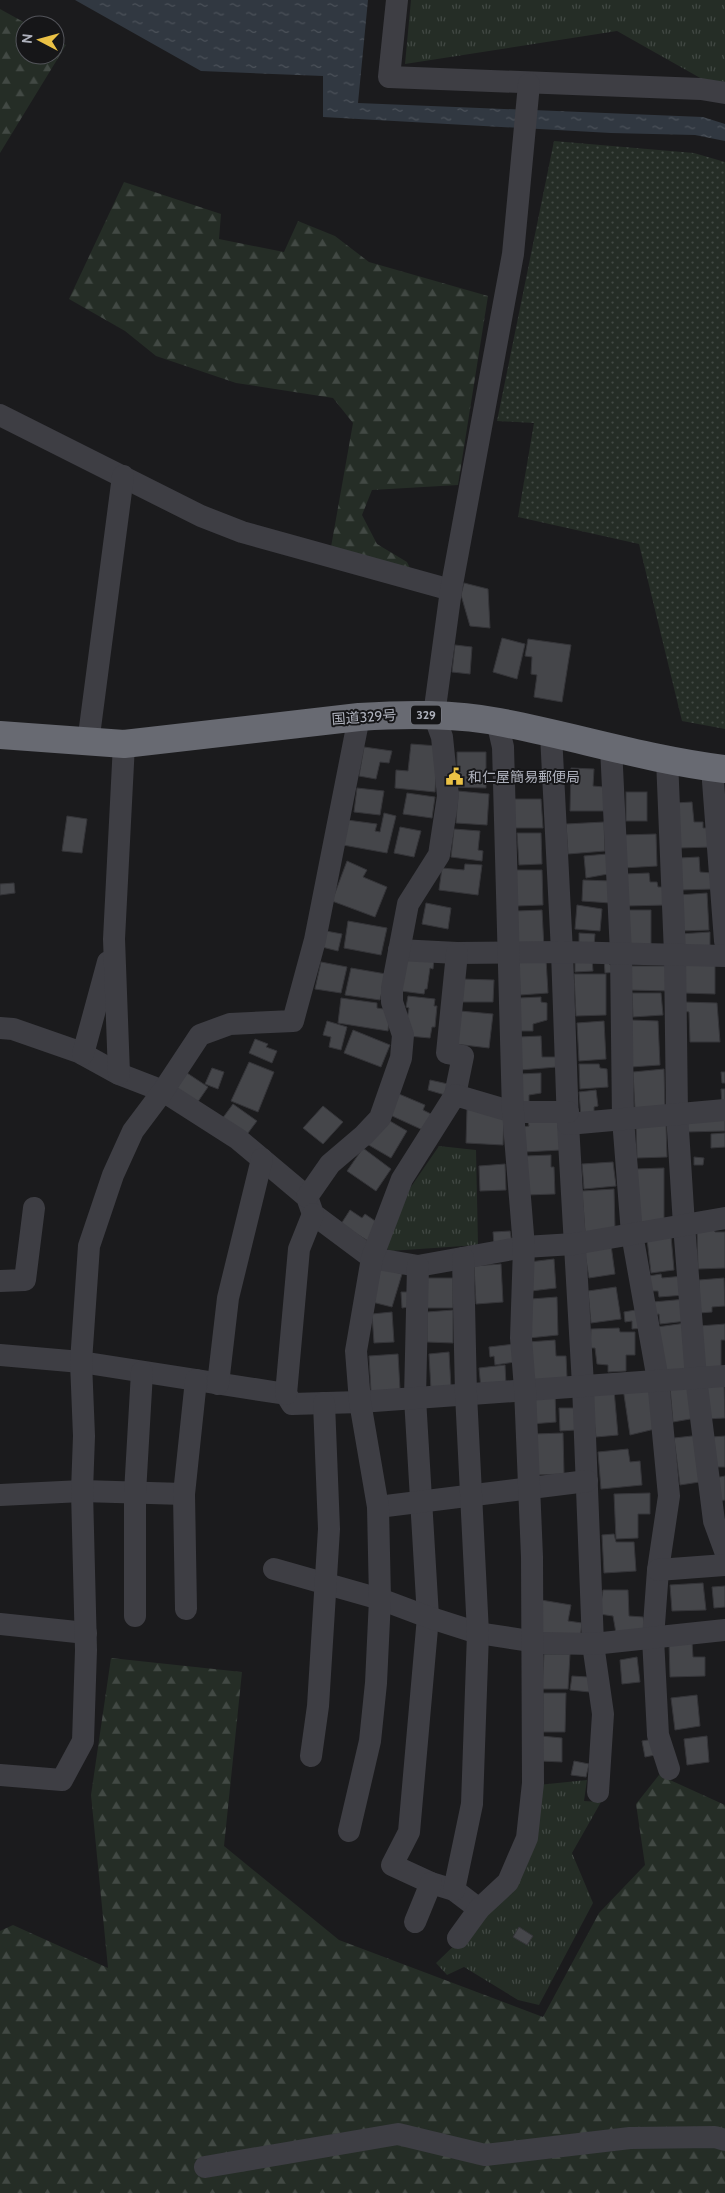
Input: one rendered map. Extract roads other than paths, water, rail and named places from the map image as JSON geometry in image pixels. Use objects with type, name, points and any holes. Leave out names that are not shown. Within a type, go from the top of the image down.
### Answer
[{"type":"highway","name":"国道329号","points":[[0,735],[88,743],[124,744],[359,716],[395,714],[434,715],[497,721],[718,769]]},
{"type":"street","points":[[397,0],[389,77],[529,84],[700,89],[725,93]]},
{"type":"street","points":[[529,84],[513,254],[451,590],[434,715],[442,737],[448,796],[439,855],[408,904],[392,988],[392,1002],[403,1035],[401,1058],[380,1118],[364,1135],[330,1164],[310,1206],[299,1249],[286,1394],[292,1404],[360,1402],[725,1376]]},
{"type":"street","points":[[0,415],[201,516],[242,532],[451,590]]},
{"type":"street","points":[[88,743],[123,476]]},
{"type":"street","points":[[1,1771],[62,1780],[84,1741],[86,1633],[82,1491],[84,1436],[80,1362],[89,1246],[113,1174],[133,1131],[163,1091],[200,1035],[230,1024],[292,1021],[315,940],[359,716]]},
{"type":"street","points":[[458,1938],[479,1909],[508,1882],[527,1838],[533,1784],[533,1641],[529,1486],[525,1389],[520,1338],[524,1247],[513,1112],[504,747],[497,721]]},
{"type":"street","points":[[551,734],[574,1244],[583,1385],[593,1644],[604,1714],[598,1792]]},
{"type":"street","points":[[119,1074],[114,939],[124,744]]},
{"type":"street","points":[[610,747],[621,953],[623,1119],[632,1234],[658,1380],[669,1496],[658,1570],[653,1638],[658,1734],[669,1769]]},
{"type":"street","points":[[668,758],[675,954],[677,1114],[684,1225],[696,1378],[714,1521],[725,1551]]},
{"type":"street","points":[[718,769],[725,941]]},
{"type":"street","points":[[83,1054],[114,939]]},
{"type":"street","points":[[399,950],[457,953],[562,952],[725,956]]},
{"type":"street","points":[[349,1831],[370,1741],[376,1683],[380,1599],[378,1507],[360,1402],[356,1351],[372,1258],[402,1179],[455,1095],[463,1056],[447,1053],[457,953]]},
{"type":"street","points":[[0,1028],[13,1029],[83,1054],[119,1074],[163,1091],[238,1139],[262,1159],[310,1206],[372,1258],[418,1266],[524,1247],[574,1244],[725,1218]]},
{"type":"street","points":[[455,1095],[513,1112],[568,1118],[623,1119],[725,1110]]},
{"type":"street","points":[[186,1609],[184,1494],[207,1382],[262,1159]]},
{"type":"street","points":[[0,1281],[25,1280],[34,1208]]},
{"type":"street","points":[[454,1890],[472,1804],[478,1633],[466,1394],[463,1258]]},
{"type":"street","points":[[418,1266],[415,1398],[428,1617],[408,1832],[392,1864],[431,1883],[454,1890],[479,1909]]},
{"type":"street","points":[[0,1355],[80,1362],[286,1394]]},
{"type":"street","points":[[136,1616],[135,1493],[142,1372]]},
{"type":"street","points":[[311,1756],[318,1706],[329,1529],[324,1403]]},
{"type":"street","points":[[378,1507],[529,1486],[587,1481]]},
{"type":"street","points":[[0,1495],[82,1491],[184,1494]]},
{"type":"street","points":[[658,1570],[725,1564]]},
{"type":"street","points":[[274,1569],[380,1599],[478,1633],[543,1643],[593,1644],[725,1630]]},
{"type":"street","points":[[0,1624],[86,1633]]},
{"type":"street","points":[[415,1922],[431,1883]]},
{"type":"street","points":[[205,2168],[398,2134],[485,2155],[630,2138],[715,2137],[725,2140]]},
{"type":"water","points":[[75,0],[368,0],[358,103],[703,117],[725,124],[725,141],[695,135],[611,133],[323,117],[323,76],[201,71]]},
{"type":"place","name":"和仁屋簡易郵便局","points":[[454,777]]}]
